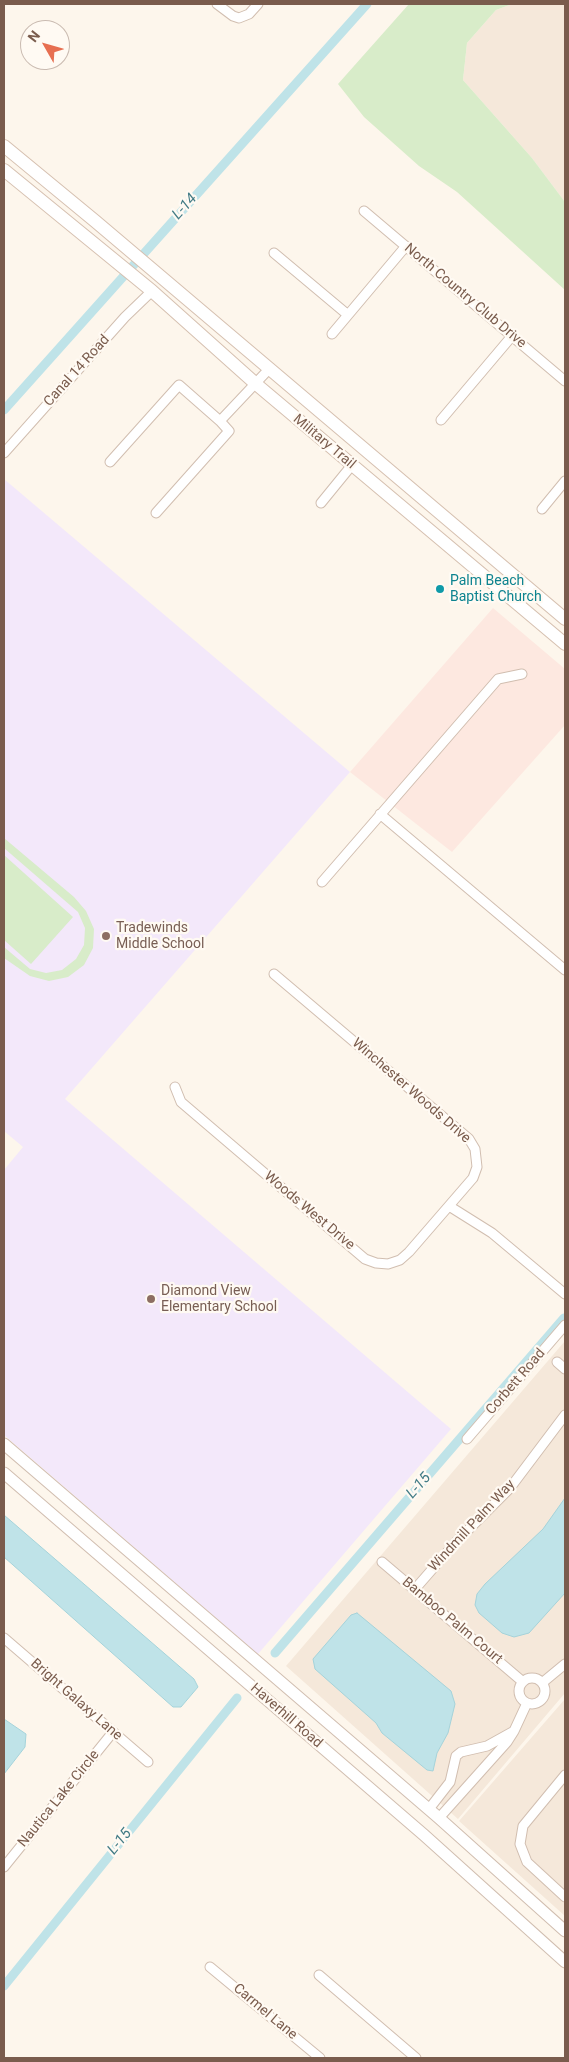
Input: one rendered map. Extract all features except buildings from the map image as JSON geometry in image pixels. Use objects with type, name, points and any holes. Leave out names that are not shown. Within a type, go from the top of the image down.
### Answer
[{"type":"main road","name":"Military Trail","points":[[4,146],[152,268],[565,619]]},
{"type":"main road","name":"Military Trail","points":[[4,170],[152,291],[256,384],[565,644]]},
{"type":"street","points":[[217,4],[233,16],[239,18],[249,14],[258,4]]},
{"type":"street","name":"North Country Club Drive","points":[[364,211],[565,381]]},
{"type":"street","points":[[332,334],[406,246]]},
{"type":"street","points":[[274,253],[348,315]]},
{"type":"street","name":"Canal 14 Road","points":[[4,453],[125,317],[152,291]]},
{"type":"street","points":[[441,420],[512,336]]},
{"type":"street","points":[[220,421],[270,368]]},
{"type":"street","points":[[110,462],[179,385],[220,421],[229,431],[156,513]]},
{"type":"street","points":[[321,503],[352,466]]},
{"type":"street","points":[[542,509],[565,481]]},
{"type":"street","points":[[322,882],[498,679],[522,674]]},
{"type":"street","points":[[380,814],[565,970]]},
{"type":"street","name":"Winchester Woods Drive","points":[[274,974],[469,1139],[477,1155],[475,1172],[449,1206]]},
{"type":"street","name":"Woods West Drive","points":[[175,1087],[181,1102],[371,1261],[388,1264],[404,1257],[449,1206]]},
{"type":"street","points":[[449,1206],[492,1233],[565,1294]]},
{"type":"street","name":"Corbett Road","points":[[467,1439],[565,1325]]},
{"type":"street","points":[[557,1362],[565,1369]]},
{"type":"street","name":"Windmill Palm Way","points":[[415,1589],[456,1542],[510,1488],[565,1415]]},
{"type":"street","name":"Haverhill Road","points":[[4,1444],[429,1809],[565,1931]]},
{"type":"street","name":"Haverhill Road","points":[[4,1473],[432,1841],[565,1962]]},
{"type":"street","name":"Bamboo Palm Court","points":[[382,1562],[522,1682]]},
{"type":"street","name":"Bright Galaxy Lane","points":[[4,1638],[148,1762]]},
{"type":"street","points":[[542,1683],[565,1664]]},
{"type":"street","points":[[248,1684],[263,1667]]},
{"type":"street","points":[[533,1678],[542,1683],[545,1692],[541,1700],[532,1704],[527,1703],[519,1694],[522,1682],[533,1678]]},
{"type":"street","points":[[439,1818],[507,1742],[527,1703]]},
{"type":"street","points":[[429,1809],[450,1782],[456,1756],[461,1752],[487,1746],[514,1731]]},
{"type":"street","name":"Nautica Lake Circle","points":[[4,1867],[114,1732]]},
{"type":"street","points":[[565,1775],[523,1826],[520,1844],[527,1862],[565,1898]]},
{"type":"street","name":"Carmel Lane","points":[[210,1967],[320,2058]]},
{"type":"street","points":[[319,1975],[416,2058]]},
{"type":"shaded area","points":[[512,4],[565,4],[565,202],[532,158],[463,80],[467,43],[496,10]]},
{"type":"shaded area","points":[[4,479],[350,772],[65,1099],[451,1429],[258,1654],[4,1435],[4,1170],[23,1147],[4,1131]]},
{"type":"shaded area","points":[[493,608],[565,669],[565,725],[452,852],[350,772]]},
{"type":"shaded area","points":[[565,1341],[565,1693],[458,1819],[286,1666]]},
{"type":"shaded area","points":[[565,1699],[565,1916],[459,1821]]},
{"type":"green space","points":[[409,4],[512,4],[496,10],[467,43],[463,80],[532,158],[565,202],[565,290],[457,192],[419,166],[364,117],[338,84]]},
{"type":"green space","points":[[4,838],[74,897],[86,911],[94,929],[93,948],[84,965],[68,977],[49,981],[30,976],[4,958],[4,947],[30,969],[46,973],[62,970],[76,959],[84,945],[85,928],[78,912],[4,848]]},
{"type":"green space","points":[[4,855],[73,917],[31,964],[4,940]]},
{"type":"water","points":[[565,1498],[565,1593],[529,1633],[514,1637],[502,1633],[479,1613],[475,1605],[477,1594],[485,1584],[543,1529]]},
{"type":"water","points":[[4,1515],[194,1679],[198,1687],[181,1707],[173,1707],[4,1557]]},
{"type":"water","points":[[357,1613],[451,1691],[455,1704],[448,1733],[437,1753],[433,1771],[427,1770],[382,1733],[376,1723],[315,1669],[313,1659],[351,1615]]},
{"type":"water","points":[[4,1719],[26,1734],[25,1747],[4,1774]]},
{"type":"waterway","name":"L-14","points":[[4,410],[367,4]]},
{"type":"waterway","name":"L-15","points":[[275,1653],[564,1318]]},
{"type":"waterway","name":"L-15","points":[[4,1986],[237,1698]]},
{"type":"place","name":"Palm Beach Baptist Church","points":[[440,589]]},
{"type":"place","name":"Tradewinds Middle School","points":[[106,936]]},
{"type":"place","name":"Diamond View Elementary School","points":[[151,1299]]}]
